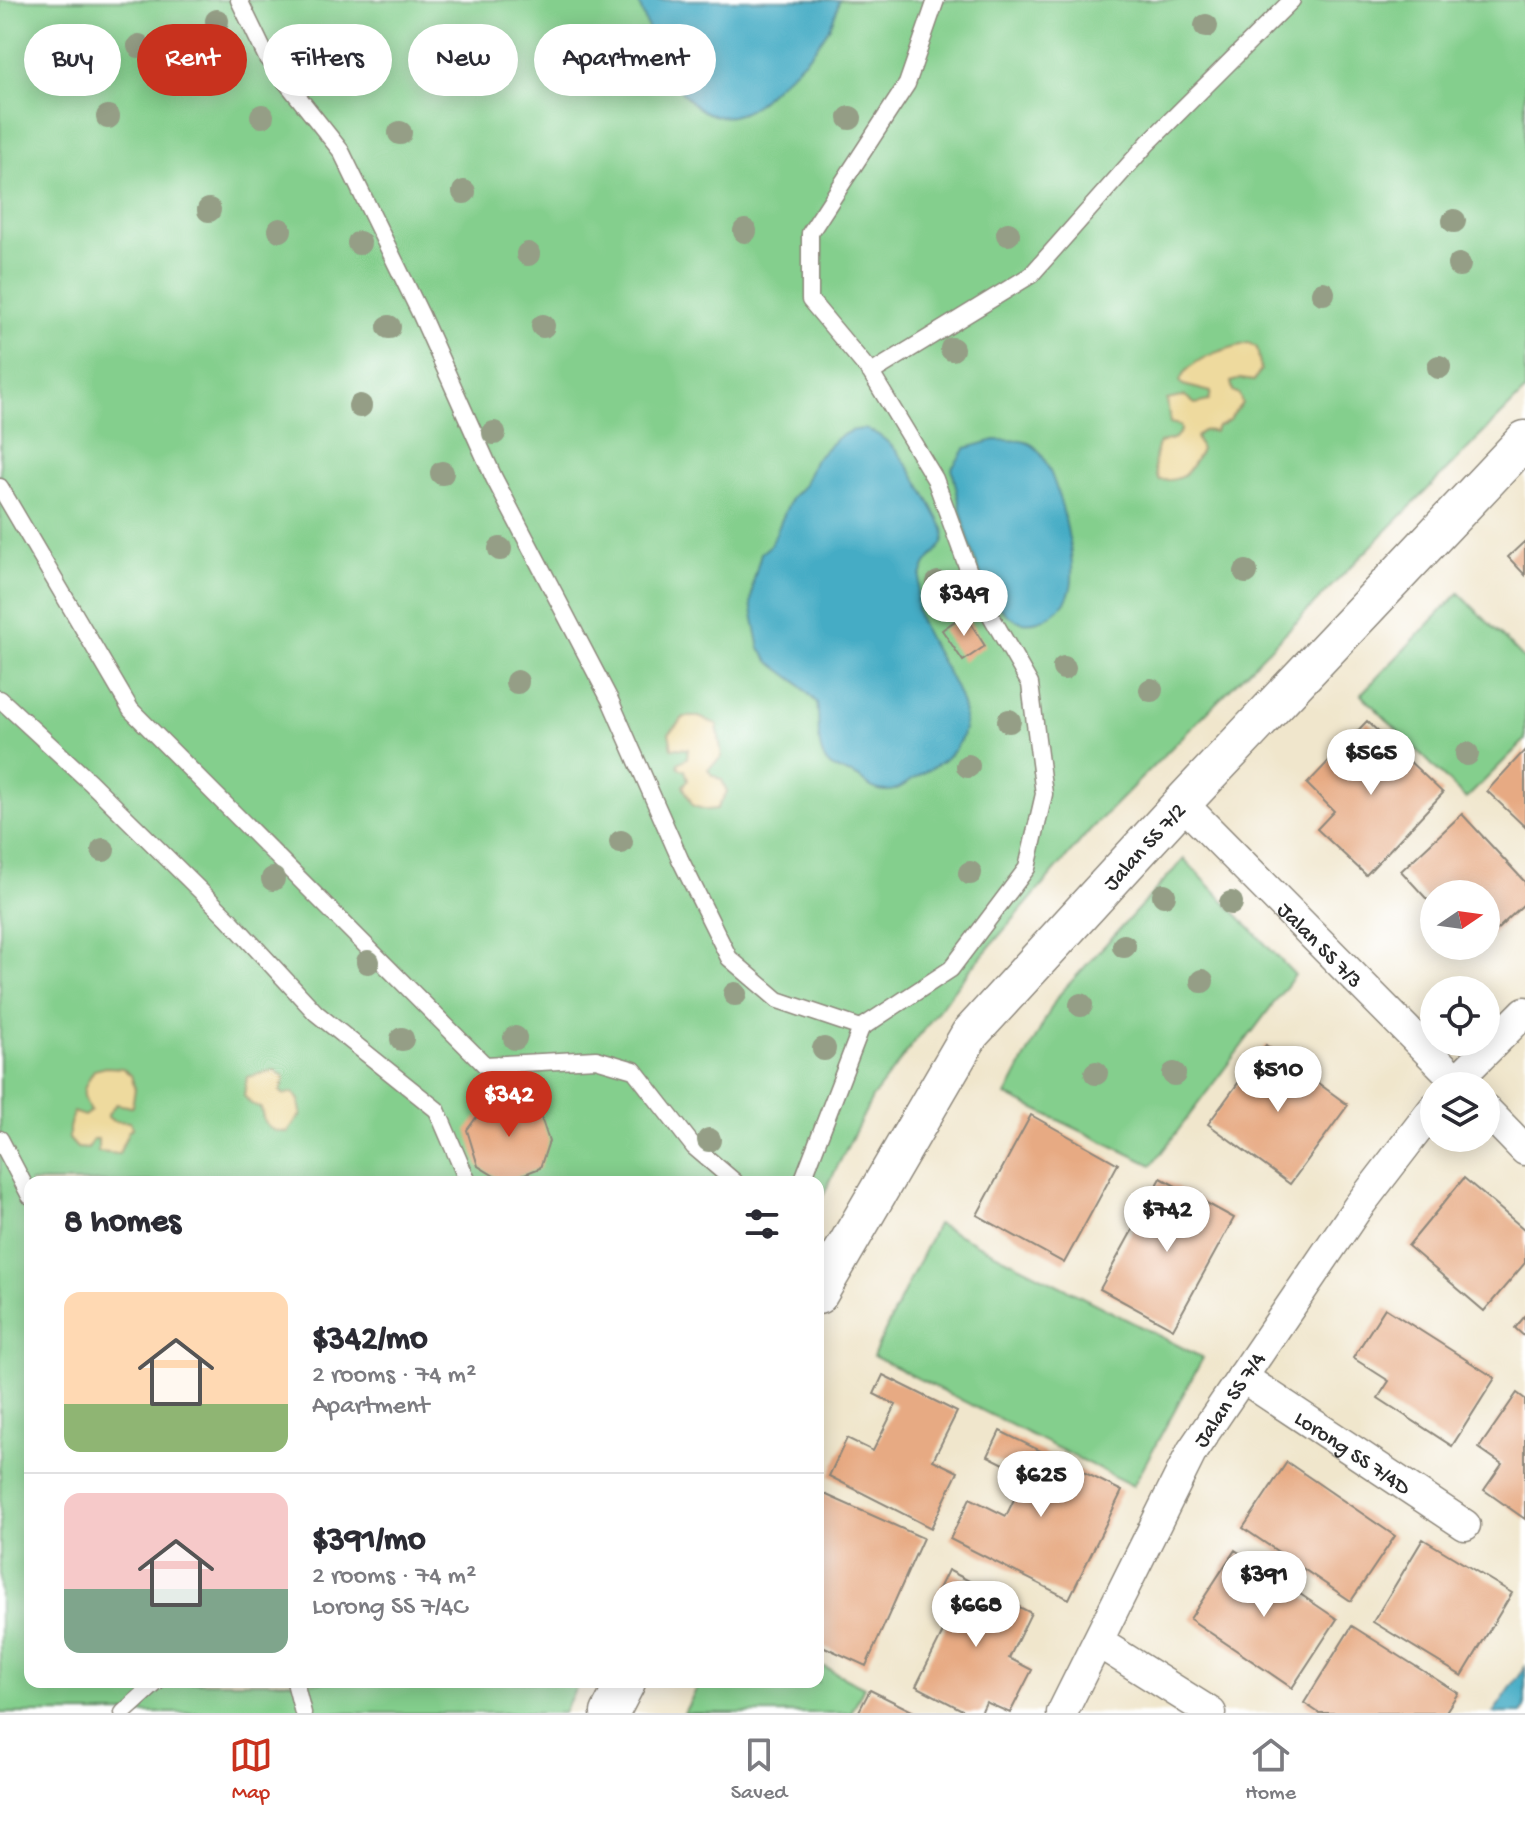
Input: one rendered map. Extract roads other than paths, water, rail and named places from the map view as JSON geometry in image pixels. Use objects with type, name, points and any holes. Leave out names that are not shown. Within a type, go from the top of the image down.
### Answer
[{"type":"street","name":"Jalan SS 7/2","points":[[824,1285],[970,1034],[1182,803],[1525,440]]},
{"type":"street","name":"Jalan SS 7/3","points":[[1182,803],[1444,1072]]},
{"type":"street","points":[[1468,1072],[1525,1012]]},
{"type":"street","points":[[1500,1124],[1525,1150]]},
{"type":"street","name":"Jalan SS 7/4","points":[[1062,1713],[1192,1451],[1358,1207],[1420,1126]]},
{"type":"street","name":"Lorong SS 7/4D","points":[[1242,1377],[1465,1525]]},
{"type":"street","points":[[1098,1642],[1211,1713]]},
{"type":"street","points":[[610,1713],[623,1688]]},
{"type":"lane","points":[[239,0],[267,58],[341,151],[421,315],[494,478],[610,700],[680,859],[729,958],[778,1000],[861,1028]]},
{"type":"lane","points":[[804,1176],[861,1028],[951,969],[1027,868],[1044,794],[1030,684],[975,588],[935,479],[871,373],[810,300],[810,233],[907,84],[936,0]]},
{"type":"lane","points":[[871,373],[1031,275],[1148,143],[1292,0]]},
{"type":"lane","points":[[0,487],[131,710],[485,1065],[596,1059],[634,1070],[694,1147],[728,1176]]},
{"type":"lane","points":[[0,699],[90,782],[228,918],[316,1013],[437,1110],[465,1176]]},
{"type":"lane","points":[[0,1139],[24,1185]]},
{"type":"lane","points":[[123,1713],[150,1688]]},
{"type":"lane","points":[[297,1688],[303,1713]]},
{"type":"water","points":[[638,0],[839,0],[826,34],[802,63],[754,106],[742,113],[721,116],[703,111],[685,96],[716,96],[716,24],[647,24]]},
{"type":"water","points":[[863,429],[876,434],[900,455],[944,529],[944,540],[921,576],[918,612],[924,631],[957,692],[965,722],[958,745],[947,757],[903,786],[889,791],[875,789],[858,777],[827,763],[820,745],[817,703],[797,682],[770,662],[760,649],[751,604],[761,553],[771,545],[791,498],[804,485],[814,461],[837,438]]},
{"type":"water","points":[[995,440],[1022,441],[1036,448],[1052,476],[1065,519],[1072,563],[1069,594],[1056,611],[1038,621],[1018,621],[1002,609],[988,590],[961,509],[952,468],[966,448]]},
{"type":"water","points":[[1525,1667],[1525,1708],[1521,1713],[1493,1713]]}]
